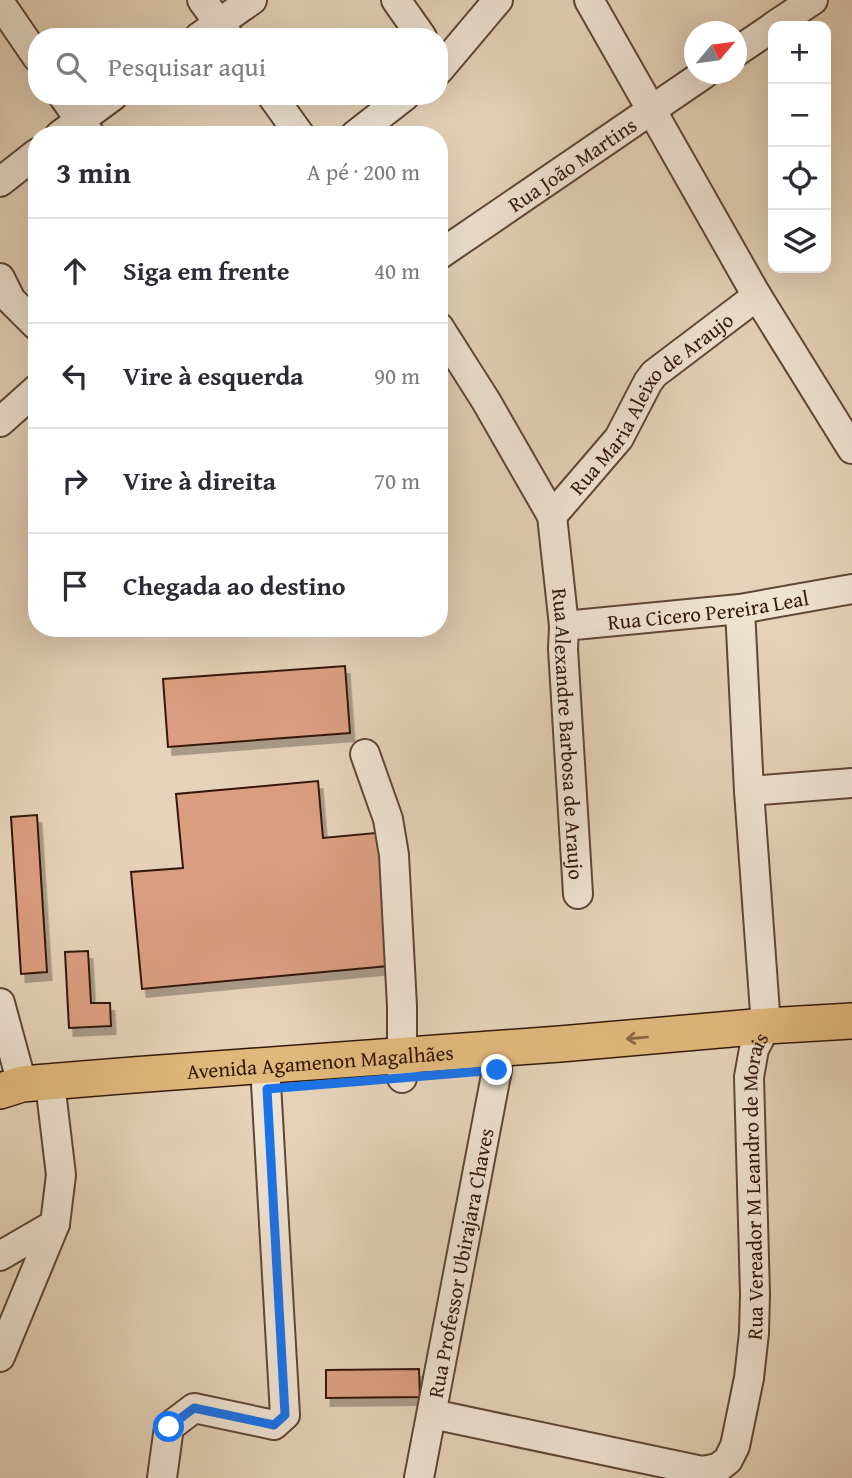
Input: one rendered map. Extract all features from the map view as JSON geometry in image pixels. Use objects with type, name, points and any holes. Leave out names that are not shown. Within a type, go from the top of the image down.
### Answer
[{"type":"main road","name":"Avenida Agamenon Magalhães","points":[[25,1092],[560,1056],[760,1038],[852,1021]]},
{"type":"main road","name":"Avenida Agamenon Magalhães","points":[[760,1038],[852,1043]]},
{"type":"street","points":[[202,0],[214,28]]},
{"type":"street","points":[[220,28],[252,0]]},
{"type":"street","points":[[396,0],[416,28]]},
{"type":"street","points":[[448,58],[498,0]]},
{"type":"street","points":[[589,0],[757,296],[852,449]]},
{"type":"street","points":[[783,21],[813,0]]},
{"type":"street","points":[[0,3],[28,44]]},
{"type":"street","points":[[747,45],[768,31]]},
{"type":"street","name":"Rua João Martins","points":[[448,249],[689,84]]},
{"type":"street","points":[[67,105],[75,126]]},
{"type":"street","points":[[81,126],[103,105]]},
{"type":"street","points":[[278,105],[294,126]]},
{"type":"street","points":[[367,126],[393,105]]},
{"type":"street","points":[[0,182],[28,160]]},
{"type":"street","name":"Rua Maria Aleixo de Araujo","points":[[552,516],[619,438],[654,374],[757,296]]},
{"type":"street","points":[[4,297],[28,318]]},
{"type":"street","points":[[448,341],[552,516]]},
{"type":"street","points":[[0,422],[28,397]]},
{"type":"street","name":"Rua Alexandre Barbosa de Araujo","points":[[552,516],[564,626],[563,649],[578,894]]},
{"type":"street","name":"Rua Cicero Pereira Leal","points":[[564,626],[740,609],[852,589]]},
{"type":"street","name":"Rua Vereador M Leandro de Morais","points":[[432,1414],[702,1471],[718,1468],[727,1460],[735,1446],[749,1378],[754,1333],[749,1077],[760,1038],[740,609]]},
{"type":"street","points":[[365,754],[388,819],[394,855],[402,1006],[402,1066]]},
{"type":"street","points":[[749,791],[852,783]]},
{"type":"street","points":[[0,1003],[25,1092],[61,1174],[55,1224],[8,1308],[0,1357]]},
{"type":"street","name":"Rua Professor Ubirajara Chaves","points":[[419,1478],[497,1059]]},
{"type":"street","points":[[162,1478],[169,1427],[194,1408],[274,1425],[285,1415],[266,1077]]},
{"type":"street","points":[[0,1256],[55,1224]]},
{"type":"building","points":[[345,666],[350,733],[168,747],[163,679]]},
{"type":"building","points":[[318,781],[323,838],[386,832],[399,965],[142,989],[131,872],[183,868],[176,794]]},
{"type":"building","points":[[37,815],[47,972],[21,974],[11,817]]},
{"type":"building","points":[[88,951],[91,1003],[110,1003],[111,1026],[69,1028],[65,952]]},
{"type":"building","points":[[419,1369],[420,1397],[326,1398],[326,1370]]},
{"type":"route","points":[[169,1427],[194,1408],[274,1425],[285,1415],[267,1089],[497,1070]]}]
